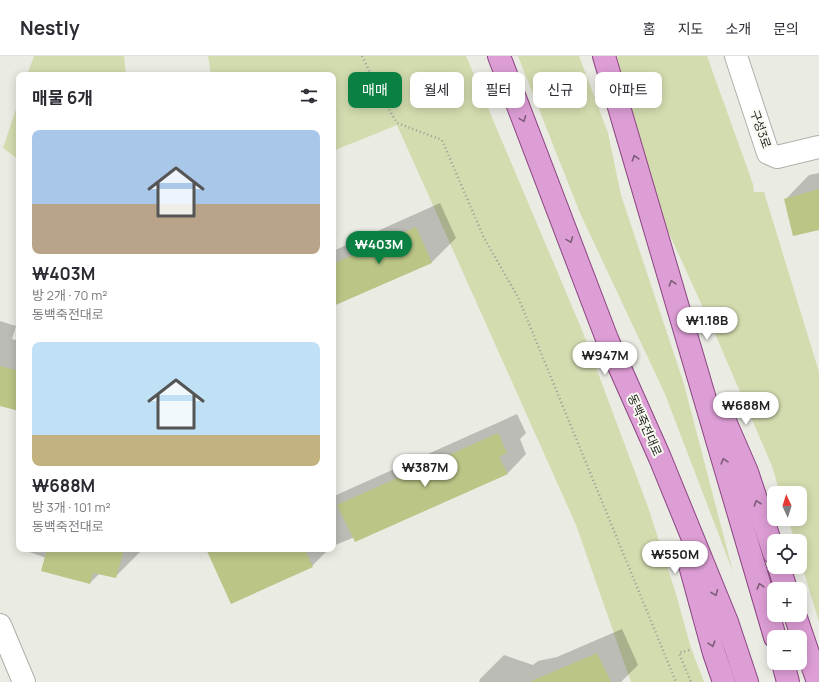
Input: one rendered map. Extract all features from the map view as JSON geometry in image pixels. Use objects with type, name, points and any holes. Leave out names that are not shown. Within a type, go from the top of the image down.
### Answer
[{"type":"main road","name":"동백죽전대로","points":[[499,56],[608,339],[660,458],[727,622],[747,682]]},
{"type":"main road","points":[[604,56],[681,313],[773,630]]},
{"type":"main road","points":[[681,313],[747,472],[768,534]]},
{"type":"main road","points":[[660,458],[714,654],[724,682]]},
{"type":"main road","points":[[797,622],[818,682]]},
{"type":"main road","points":[[785,670],[788,682]]},
{"type":"street","name":"구성3로","points":[[736,56],[768,153],[777,156],[819,147]]},
{"type":"street","points":[[0,625],[24,682]]},
{"type":"path","points":[[362,56],[385,103],[397,123],[442,140],[484,238],[518,297],[676,682]]},
{"type":"path","points":[[680,653],[691,682]]},
{"type":"green space","points":[[34,56],[124,56],[126,72],[28,72]]},
{"type":"green space","points":[[208,56],[466,56],[473,72],[472,108],[488,108],[582,330],[648,507],[676,594],[691,648],[704,682],[631,682],[576,525],[397,125],[336,150],[336,72],[211,72]]},
{"type":"green space","points":[[518,56],[579,56],[585,72],[533,72],[533,94]]},
{"type":"green space","points":[[617,56],[707,56],[753,184],[754,192],[764,192],[819,372],[819,622],[805,574],[807,574],[807,534],[793,534],[790,526],[807,526],[807,486],[778,486],[772,466],[716,336],[668,231],[635,134],[629,108],[662,108],[662,72],[621,72]]},
{"type":"green space","points":[[587,77],[595,98],[595,108],[599,108],[608,133],[621,195],[684,384],[733,572],[665,394],[580,213],[539,108],[587,108]]},
{"type":"green space","points":[[16,109],[16,158],[3,148]]},
{"type":"building","points":[[819,189],[819,230],[793,236],[784,199]]},
{"type":"building","points":[[416,227],[432,263],[336,305],[336,263]]},
{"type":"building","points":[[0,366],[16,370],[16,410],[0,406]]},
{"type":"building","points":[[498,433],[507,453],[499,457],[508,474],[355,542],[337,505]]},
{"type":"building","points":[[46,552],[123,552],[116,578],[93,573],[90,584],[41,571]]},
{"type":"building","points":[[207,552],[306,552],[313,567],[231,604]]},
{"type":"building","points":[[597,653],[611,682],[529,682]]}]
